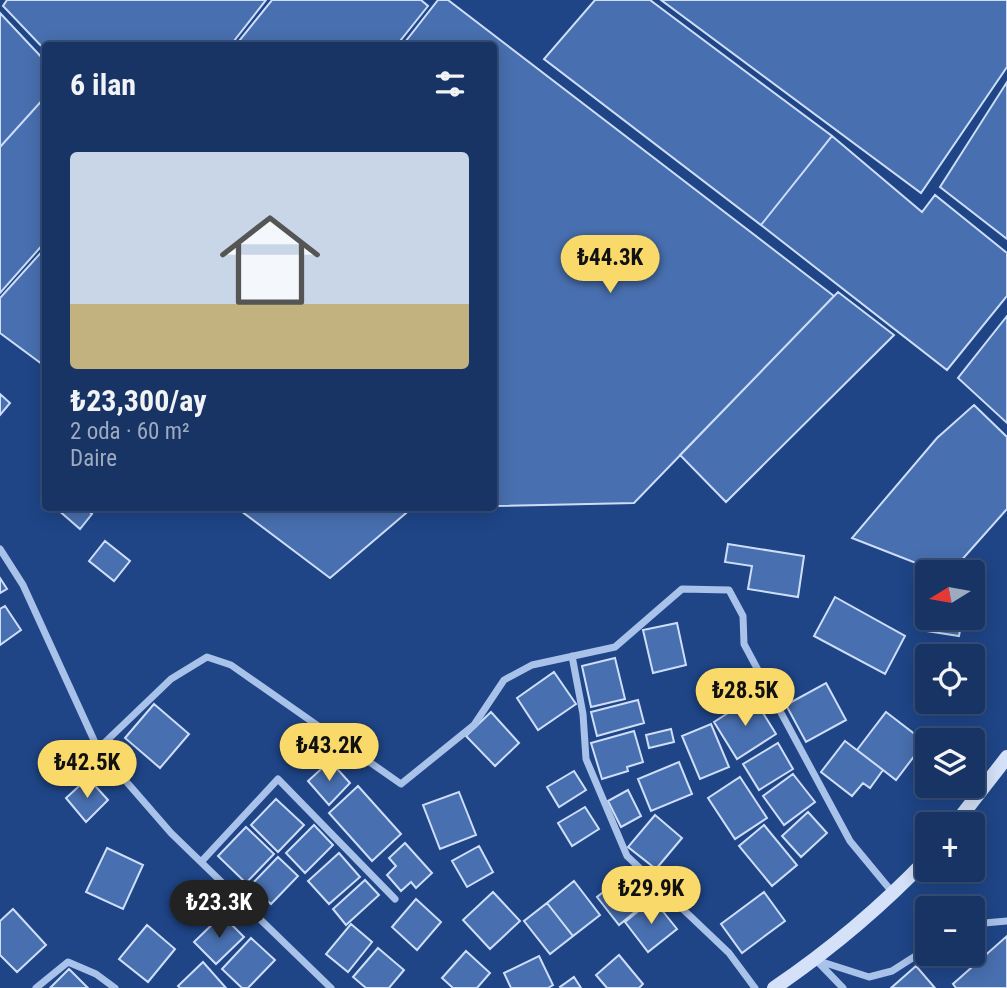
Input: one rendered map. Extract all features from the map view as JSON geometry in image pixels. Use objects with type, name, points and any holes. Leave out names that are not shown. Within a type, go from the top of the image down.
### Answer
[{"type":"main road","points":[[964,812],[1007,757]]},
{"type":"main road","points":[[774,988],[816,960],[894,894],[915,872]]},
{"type":"street","points":[[0,549],[23,585],[97,749],[171,833],[331,988]]},
{"type":"street","points":[[97,749],[172,679],[207,657],[231,665],[401,784],[474,725],[503,680],[532,665],[615,647],[682,589],[729,590],[743,616],[744,644],[823,793],[850,842],[894,894]]},
{"type":"street","points":[[572,656],[583,714],[586,759],[626,856],[729,953],[755,988]]},
{"type":"street","points":[[201,862],[278,779],[394,899]]},
{"type":"street","points":[[985,923],[1007,921]]},
{"type":"street","points":[[816,960],[869,977],[892,971],[915,956]]},
{"type":"street","points":[[816,960],[843,988]]},
{"type":"street","points":[[36,988],[68,962],[96,974],[115,988]]},
{"type":"building","points":[[7,0],[266,0],[233,42],[42,42],[42,47],[3,6]]},
{"type":"building","points":[[272,0],[421,0],[428,6],[399,42],[238,42]]},
{"type":"building","points":[[438,0],[448,0],[834,296],[634,503],[497,506],[497,42],[405,42]]},
{"type":"building","points":[[595,0],[650,0],[832,136],[761,225],[544,59]]},
{"type":"building","points":[[661,0],[1007,0],[1007,67],[921,193]]},
{"type":"building","points":[[0,13],[42,58],[42,100],[0,147]]},
{"type":"building","points":[[1007,82],[1007,239],[940,187]]},
{"type":"building","points":[[42,100],[42,246],[0,293],[0,147]]},
{"type":"building","points":[[832,136],[922,212],[935,195],[1007,253],[1007,296],[947,370],[761,225]]},
{"type":"building","points":[[42,251],[42,364],[0,333],[0,298]]},
{"type":"building","points":[[838,292],[894,335],[726,502],[680,455]]},
{"type":"building","points":[[1007,316],[1007,423],[958,378]]},
{"type":"building","points":[[0,394],[10,403],[0,415]]},
{"type":"building","points":[[974,405],[1007,437],[1007,509],[962,560],[915,560],[915,563],[852,538],[937,438]]},
{"type":"building","points":[[59,511],[88,511],[92,514],[80,529]]},
{"type":"building","points":[[241,511],[408,511],[330,578]]},
{"type":"building","points":[[105,541],[130,561],[114,581],[89,561]]},
{"type":"building","points":[[728,544],[804,556],[798,597],[748,589],[752,566],[725,562]]},
{"type":"building","points":[[0,578],[7,589],[0,593]]},
{"type":"building","points":[[835,597],[905,636],[885,674],[814,636]]},
{"type":"building","points":[[5,606],[21,630],[0,645],[0,609]]},
{"type":"building","points":[[677,623],[686,665],[653,673],[643,630]]},
{"type":"building","points":[[926,630],[960,630],[959,636]]},
{"type":"building","points":[[615,658],[625,699],[591,707],[582,666]]},
{"type":"building","points":[[554,672],[576,704],[538,730],[517,698]]},
{"type":"building","points":[[826,683],[846,720],[806,742],[786,705]]},
{"type":"building","points":[[753,697],[776,734],[737,759],[714,722]]},
{"type":"building","points":[[638,700],[644,723],[597,736],[591,712]]},
{"type":"building","points":[[154,704],[189,734],[160,768],[125,738]]},
{"type":"building","points":[[491,712],[519,743],[495,766],[466,736]]},
{"type":"building","points":[[886,712],[915,734],[915,755],[896,780],[857,750]]},
{"type":"building","points":[[711,724],[729,767],[700,779],[682,736]]},
{"type":"building","points":[[671,729],[674,742],[649,748],[646,735]]},
{"type":"building","points":[[634,731],[643,762],[627,767],[628,771],[602,779],[591,743]]},
{"type":"building","points":[[845,741],[883,770],[870,788],[863,783],[852,796],[821,772]]},
{"type":"building","points":[[778,743],[793,769],[759,790],[743,764]]},
{"type":"building","points":[[330,761],[350,783],[329,805],[308,781]]},
{"type":"building","points":[[679,762],[692,794],[651,811],[638,779]]},
{"type":"building","points":[[574,771],[586,790],[559,807],[547,787]]},
{"type":"building","points":[[793,774],[815,802],[784,825],[763,796]]},
{"type":"building","points":[[740,777],[767,818],[735,839],[708,798]]},
{"type":"building","points":[[88,778],[108,800],[86,822],[66,798]]},
{"type":"building","points":[[358,786],[401,834],[372,861],[329,813]]},
{"type":"building","points":[[628,790],[641,816],[621,827],[608,801]]},
{"type":"building","points":[[459,792],[476,835],[440,849],[423,805]]},
{"type":"building","points":[[276,799],[304,825],[278,852],[251,825]]},
{"type":"building","points":[[585,807],[599,829],[572,846],[558,823]]},
{"type":"building","points":[[808,812],[827,833],[801,857],[782,836]]},
{"type":"building","points":[[655,815],[682,838],[656,869],[628,847]]},
{"type":"building","points":[[314,825],[333,845],[305,873],[286,853]]},
{"type":"building","points":[[764,825],[797,865],[772,886],[739,846]]},
{"type":"building","points":[[246,827],[274,854],[246,883],[218,856]]},
{"type":"building","points":[[405,843],[432,873],[416,888],[411,882],[401,891],[387,875],[396,866],[389,858]]},
{"type":"building","points":[[479,846],[493,872],[467,887],[452,861]]},
{"type":"building","points":[[107,848],[143,865],[123,909],[86,892]]},
{"type":"building","points":[[339,853],[360,877],[329,904],[308,881]]},
{"type":"building","points":[[278,857],[298,876],[271,904],[251,885]]},
{"type":"building","points":[[631,870],[653,897],[619,925],[597,897]]},
{"type":"building","points":[[365,880],[379,895],[346,925],[333,909]]},
{"type":"building","points":[[574,881],[600,915],[573,936],[547,903]]},
{"type":"building","points":[[493,892],[520,921],[490,949],[463,920]]},
{"type":"building","points":[[764,892],[785,921],[742,953],[721,924]]},
{"type":"building","points":[[416,899],[441,922],[417,950],[392,927]]},
{"type":"building","points":[[653,899],[677,929],[648,952],[625,922]]},
{"type":"building","points":[[547,903],[573,936],[550,954],[524,921]]},
{"type":"building","points":[[13,909],[46,945],[17,972],[0,955],[0,921]]},
{"type":"building","points":[[222,915],[244,937],[216,964],[194,942]]},
{"type":"building","points":[[351,924],[372,942],[348,972],[326,954]]},
{"type":"building","points":[[147,925],[175,949],[148,982],[119,959]]},
{"type":"building","points":[[1007,936],[1007,988],[956,988],[953,984],[973,966],[985,966],[985,956]]},
{"type":"building","points":[[251,938],[275,960],[248,988],[242,988],[222,969]]},
{"type":"building","points":[[378,948],[404,970],[389,988],[366,988],[353,977]]},
{"type":"building","points":[[466,951],[490,973],[477,988],[453,988],[442,978]]},
{"type":"building","points":[[619,955],[643,984],[639,988],[607,988],[596,975]]},
{"type":"building","points":[[539,956],[553,985],[548,988],[511,988],[504,973]]},
{"type":"building","points":[[203,962],[226,988],[180,988],[178,986]]},
{"type":"building","points":[[916,966],[935,988],[891,988]]},
{"type":"building","points":[[69,969],[88,988],[50,988]]},
{"type":"building","points":[[574,977],[581,988],[560,987]]}]
